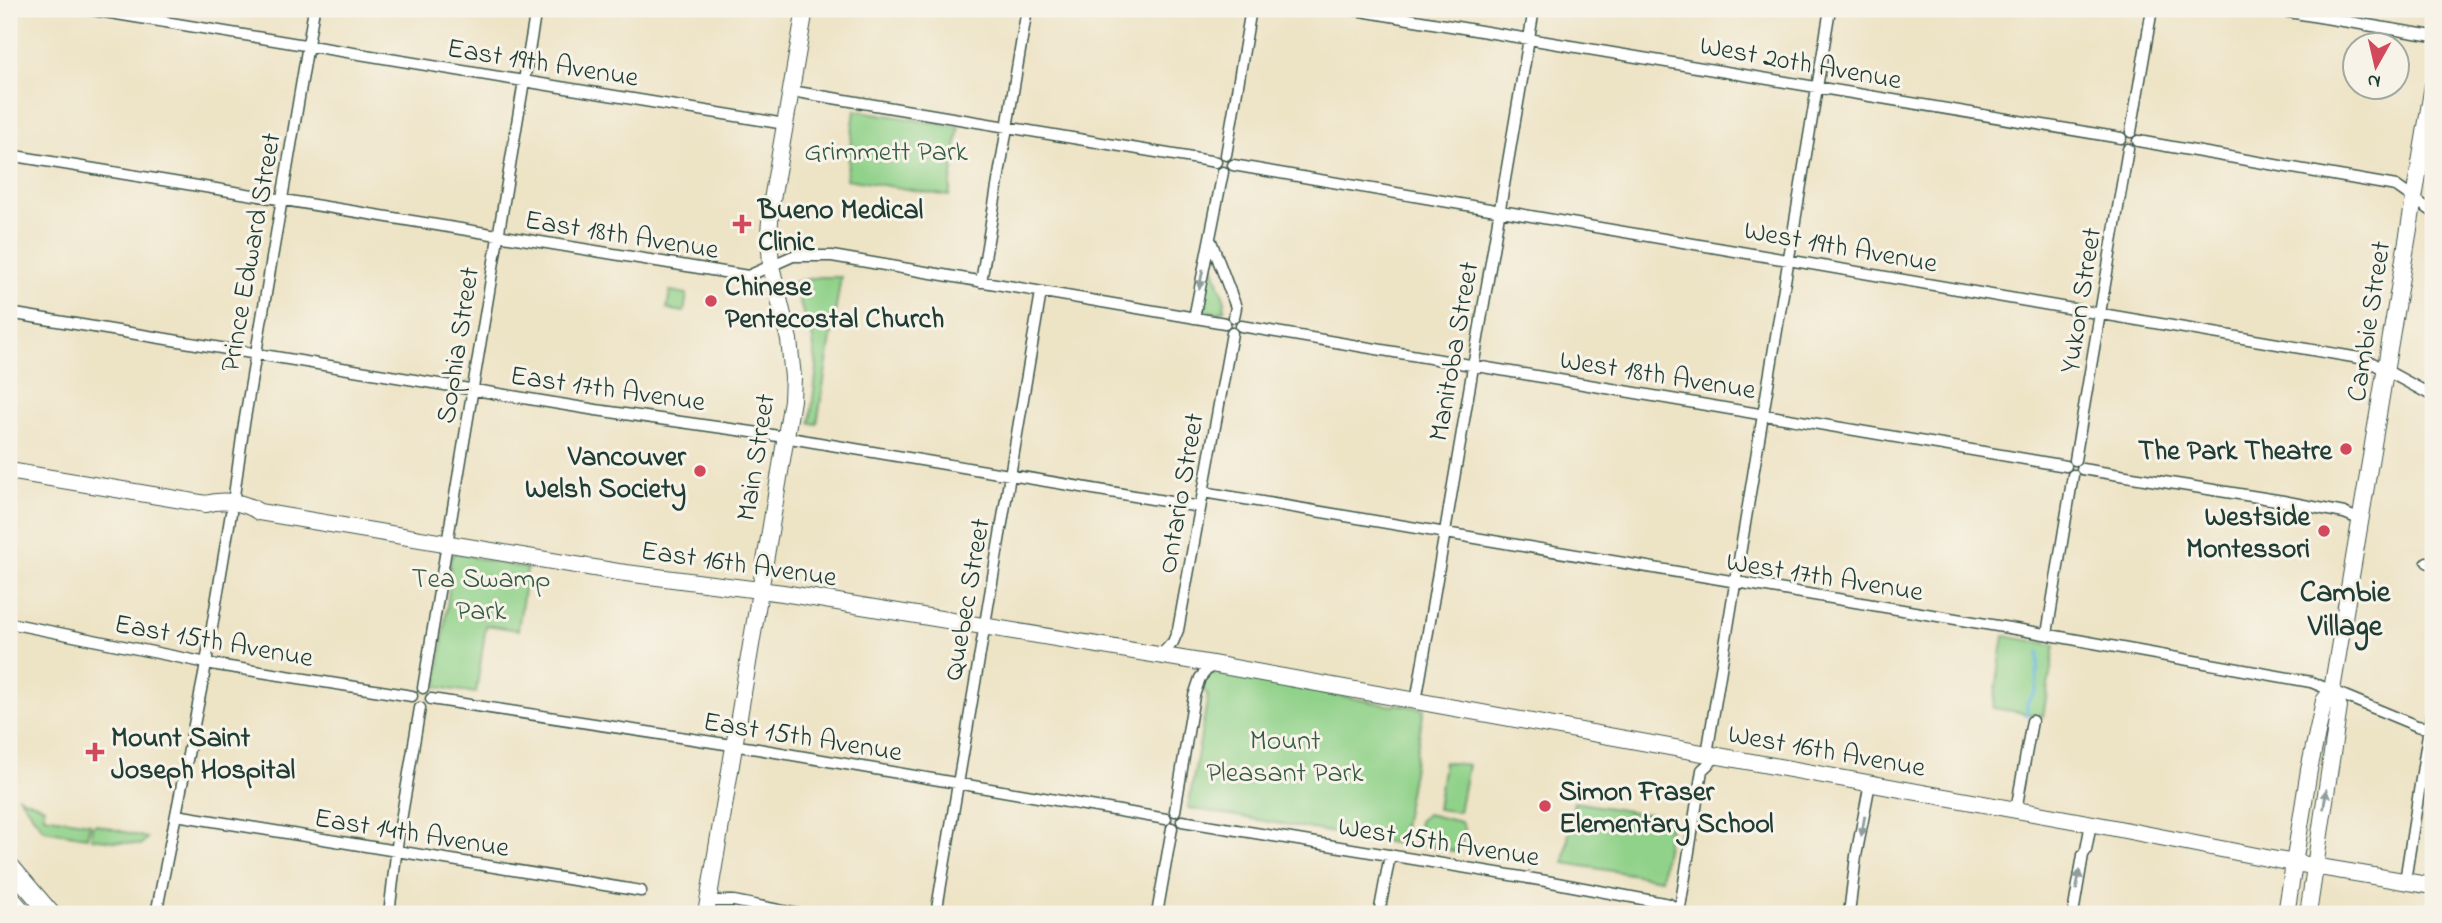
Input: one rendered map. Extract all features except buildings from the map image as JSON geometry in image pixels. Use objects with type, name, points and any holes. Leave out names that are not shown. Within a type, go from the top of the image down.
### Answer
[{"type":"main road","points":[[9,865],[51,914]]},
{"type":"street","name":"East 19th Avenue","points":[[86,9],[785,124]]},
{"type":"street","name":"Prince Edward Street","points":[[156,914],[206,663],[314,9]]},
{"type":"street","name":"Sophia Street","points":[[423,688],[536,9]]},
{"type":"street","name":"Main Street","points":[[707,907],[792,400],[789,340],[771,266],[770,218],[805,9]]},
{"type":"street","points":[[981,282],[1027,9]]},
{"type":"street","points":[[1194,318],[1211,241],[1251,9]]},
{"type":"street","name":"West 20th Avenue","points":[[1349,9],[2130,137],[2396,186],[2433,212]]},
{"type":"street","name":"Manitoba Street","points":[[1416,702],[1534,9]]},
{"type":"street","points":[[1681,913],[1702,771],[1830,9]]},
{"type":"street","points":[[2130,137],[2152,9]]},
{"type":"street","points":[[2272,9],[2433,36]]},
{"type":"street","name":"Cambie Street","points":[[2286,914],[2309,770],[2324,701],[2332,690],[2433,85]]},
{"type":"street","points":[[791,92],[1224,164]]},
{"type":"street","name":"Yukon Street","points":[[2047,634],[2128,149],[2136,146],[2130,137]]},
{"type":"street","name":"East 18th Avenue","points":[[9,155],[748,276],[793,256],[832,256],[1233,325]]},
{"type":"street","name":"West 19th Avenue","points":[[1224,164],[2365,359],[2433,396]]},
{"type":"street","name":"Ontario Street","points":[[1161,655],[1173,642],[1178,630],[1236,307],[1211,241]]},
{"type":"street","name":"Quebec Street","points":[[936,914],[1041,292]]},
{"type":"street","name":"East 17th Avenue","points":[[9,313],[255,355],[786,437],[1200,506]]},
{"type":"street","name":"West 18th Avenue","points":[[1233,325],[2283,501],[2344,513],[2361,520]]},
{"type":"street","name":"East 16th Avenue","points":[[9,471],[232,508],[252,508],[259,512],[618,572],[759,590],[1212,664]]},
{"type":"street","name":"West 17th Avenue","points":[[1203,492],[2047,634],[2311,682],[2417,726],[2431,728]]},
{"type":"street","name":"East 15th Avenue","points":[[9,623],[206,663],[412,696]]},
{"type":"street","points":[[1157,914],[1194,696],[1200,678],[1212,664]]},
{"type":"street","name":"West 16th Avenue","points":[[1212,664],[2433,886]]},
{"type":"street","points":[[423,688],[429,691],[431,699],[426,706],[420,708],[413,702],[412,696],[417,689],[423,688]]},
{"type":"street","name":"Cambie Street","points":[[2308,914],[2339,707],[2332,690]]},
{"type":"street","name":"East 15th Avenue","points":[[431,699],[1171,819]]},
{"type":"street","points":[[2405,881],[2433,702]]},
{"type":"street","points":[[389,914],[396,851],[420,708]]},
{"type":"street","points":[[2016,810],[2032,721]]},
{"type":"street","points":[[1702,771],[1706,754]]},
{"type":"street","points":[[1849,914],[1856,856],[1870,783]]},
{"type":"street","name":"East 14th Avenue","points":[[176,815],[641,891]]},
{"type":"street","name":"West 15th Avenue","points":[[1171,819],[1179,827],[1182,821],[1669,904],[1681,913]]},
{"type":"street","points":[[2073,909],[2082,855],[2086,850],[2091,823]]},
{"type":"street","points":[[1379,914],[1390,855]]},
{"type":"street","points":[[707,907],[734,901],[799,914]]},
{"type":"green space","name":"Grimmett Park","points":[[855,110],[959,127],[949,196],[846,179]]},
{"type":"green space","points":[[1209,260],[1225,301],[1224,310],[1217,313],[1201,310]]},
{"type":"green space","points":[[819,277],[841,277],[817,424],[810,423],[817,368],[812,334],[794,282]]},
{"type":"green space","points":[[670,291],[687,294],[684,312],[667,309]]},
{"type":"green space","name":"Tea Swamp Park","points":[[455,553],[527,569],[518,630],[486,625],[476,693],[437,687],[451,574],[450,562]]},
{"type":"green space","points":[[2004,636],[2055,645],[2043,716],[1993,708]]},
{"type":"green space","name":"Mount Pleasant Park","points":[[1211,671],[1393,706],[1397,704],[1424,709],[1400,844],[1188,808],[1208,696],[1202,687],[1204,677]]},
{"type":"green space","points":[[1444,762],[1468,765],[1459,812],[1437,809]]},
{"type":"green space","points":[[19,797],[44,807],[44,816],[90,823],[87,837],[44,830]]},
{"type":"green space","points":[[1574,802],[1671,818],[1661,879],[1564,863]]},
{"type":"green space","points":[[1427,814],[1461,822],[1465,830],[1459,852],[1417,844],[1419,821]]},
{"type":"green space","points":[[96,824],[147,838],[141,845],[91,838],[92,826]]},
{"type":"waterway","points":[[2027,715],[2027,702],[2036,691],[2039,653]]},
{"type":"place","name":"Bueno Medical Clinic","points":[[742,224]]},
{"type":"place","name":"Chinese Pentecostal Church","points":[[711,301]]},
{"type":"place","name":"The Park Theatre","points":[[2346,449]]},
{"type":"place","name":"Vancouver Welsh Society","points":[[700,471]]},
{"type":"place","name":"Westside Montessori","points":[[2324,531]]},
{"type":"place","name":"Mount Saint Joseph Hospital","points":[[95,752]]},
{"type":"place","name":"Simon Fraser Elementary School","points":[[1545,806]]},
{"type":"district","name":"Cambie Village","points":[[2345,608]]}]
